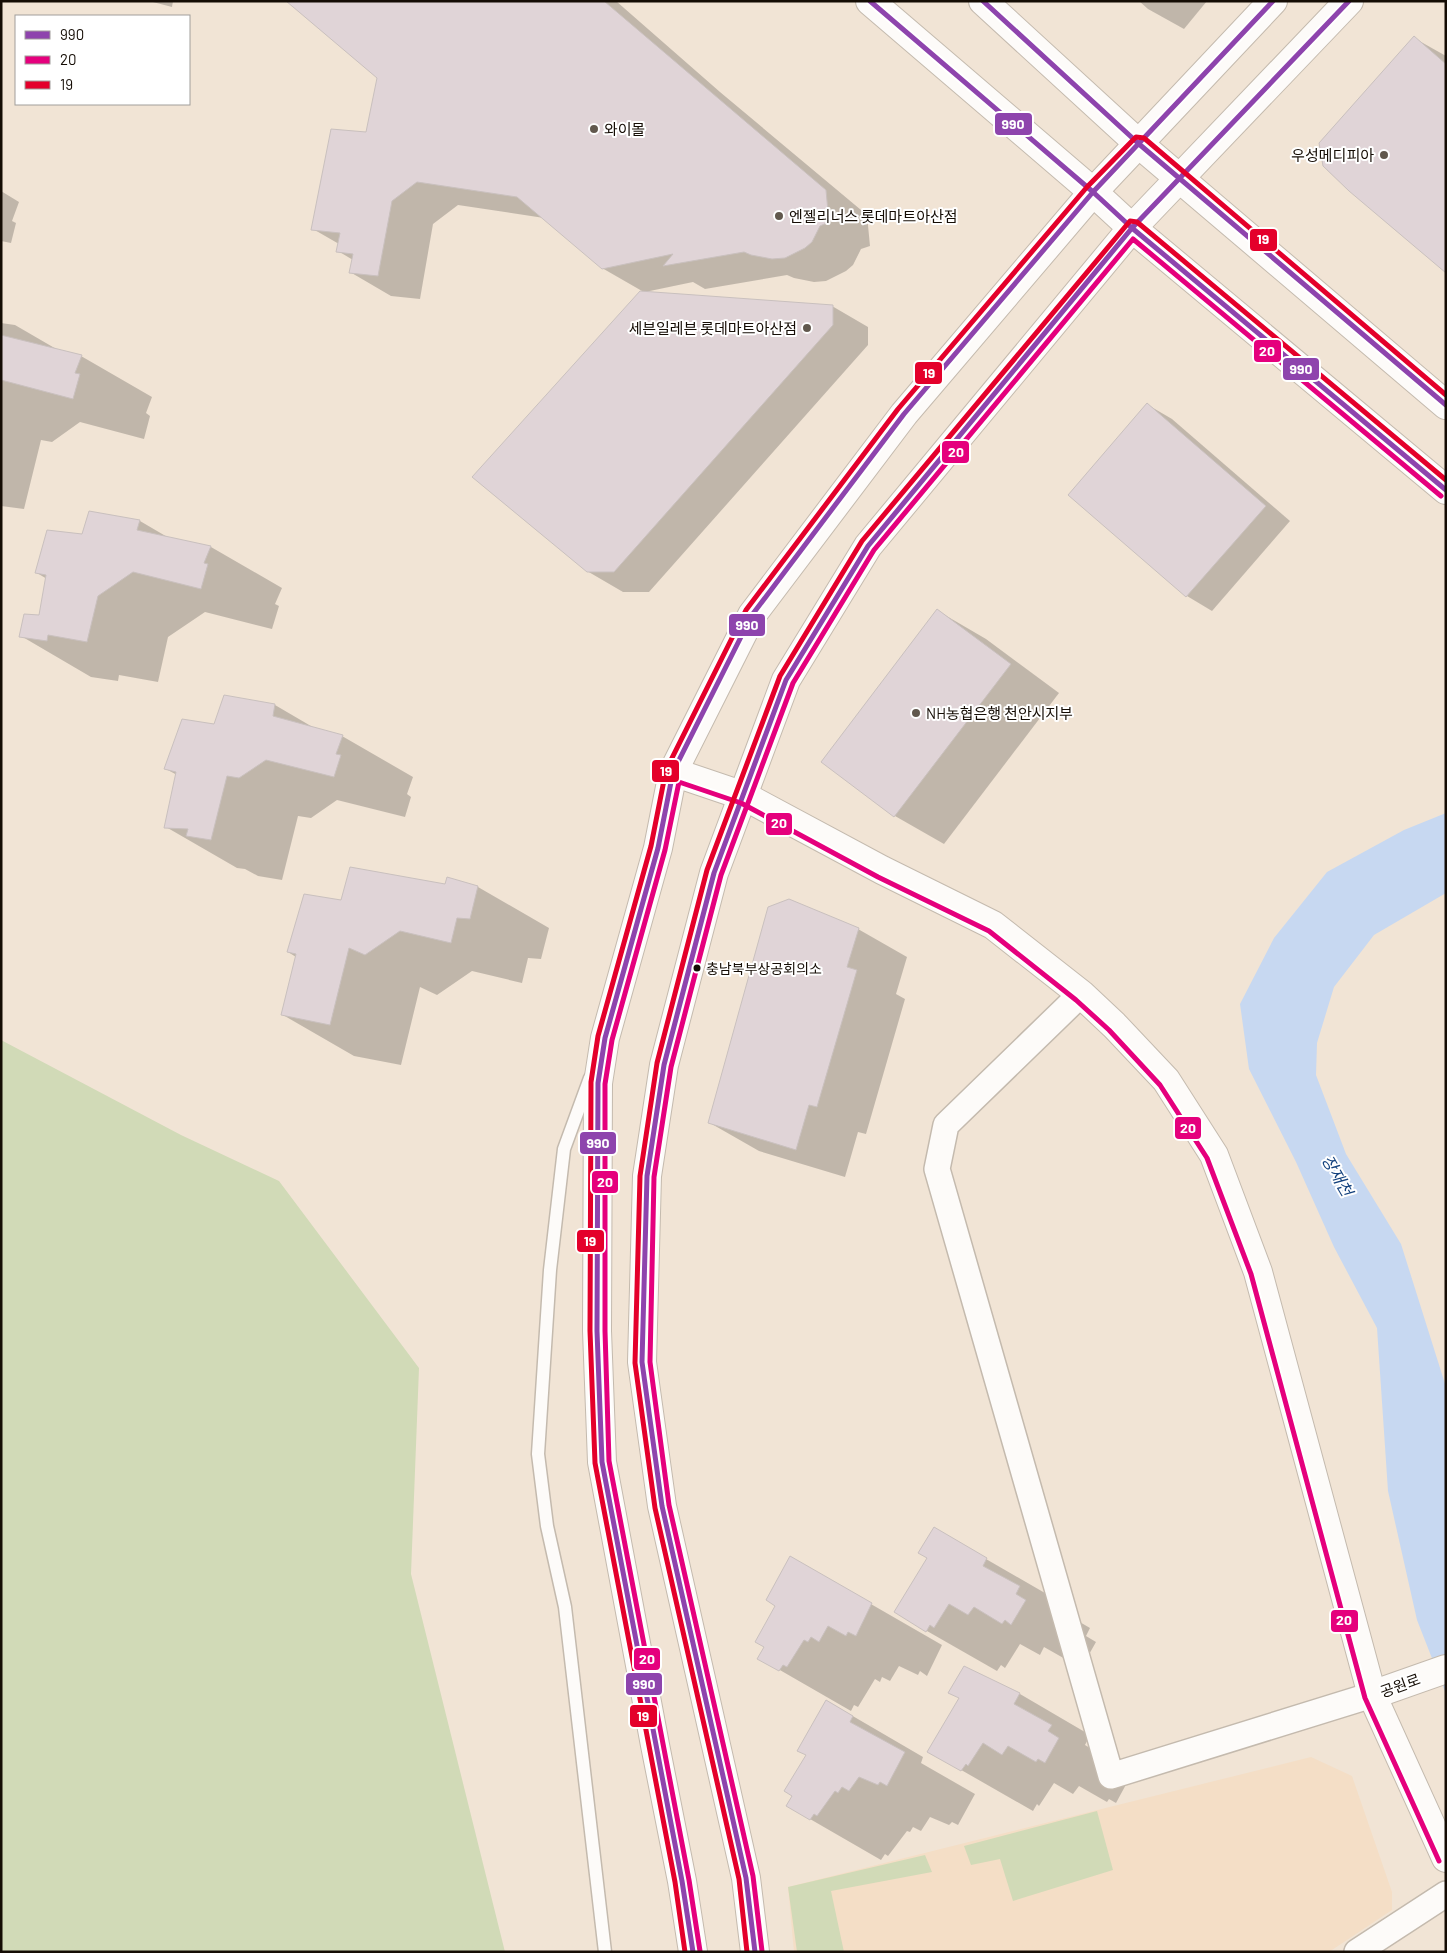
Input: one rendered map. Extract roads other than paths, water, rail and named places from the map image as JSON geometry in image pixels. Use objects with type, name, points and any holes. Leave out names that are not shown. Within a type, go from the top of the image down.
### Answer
[{"type":"main road","points":[[870,1],[1093,192],[1132,228],[1446,490]]},
{"type":"main road","points":[[983,1],[1139,144],[1446,405]]},
{"type":"main road","points":[[692,1952],[682,1881],[602,1462],[597,1331],[598,1082],[605,1038],[658,848],[672,772],[752,615],[904,414],[1093,192],[1273,1]]},
{"type":"main road","points":[[755,1952],[746,1878],[662,1506],[642,1362],[647,1176],[664,1065],[714,873],[786,680],[868,546],[1132,228],[1349,1]]},
{"type":"main road","points":[[672,772],[744,796],[882,870],[993,926],[1081,994],[1114,1025],[1166,1080],[1214,1155],[1258,1272],[1372,1695],[1446,1858]]},
{"type":"main road","name":"공원로","points":[[1372,1695],[1437,1672]]},
{"type":"street","points":[[1081,994],[946,1125],[937,1169],[1111,1776],[1372,1695]]},
{"type":"street","points":[[1357,1952],[1446,1894]]},
{"type":"lane","points":[[605,1038],[564,1148],[550,1270],[538,1454],[547,1526],[564,1607],[605,1952]]},
{"type":"water","name":"장재천","points":[[1446,813],[1446,893],[1374,935],[1334,987],[1317,1043],[1316,1075],[1346,1154],[1401,1244],[1446,1387],[1446,1694],[1417,1620],[1388,1491],[1377,1328],[1334,1247],[1296,1162],[1249,1069],[1240,1004],[1274,938],[1327,872],[1404,830]]},
{"type":"place","name":"와이몰","points":[[594,129]]},
{"type":"place","name":"우성메디피아","points":[[1384,155]]},
{"type":"place","name":"엔젤리너스 롯데마트아산점","points":[[779,216]]},
{"type":"place","name":"세븐일레븐 롯데마트아산점","points":[[807,328]]},
{"type":"place","name":"NH농협은행 천안시지부","points":[[916,713]]},
{"type":"place","name":"충남북부상공회의소","points":[[697,968]]}]
